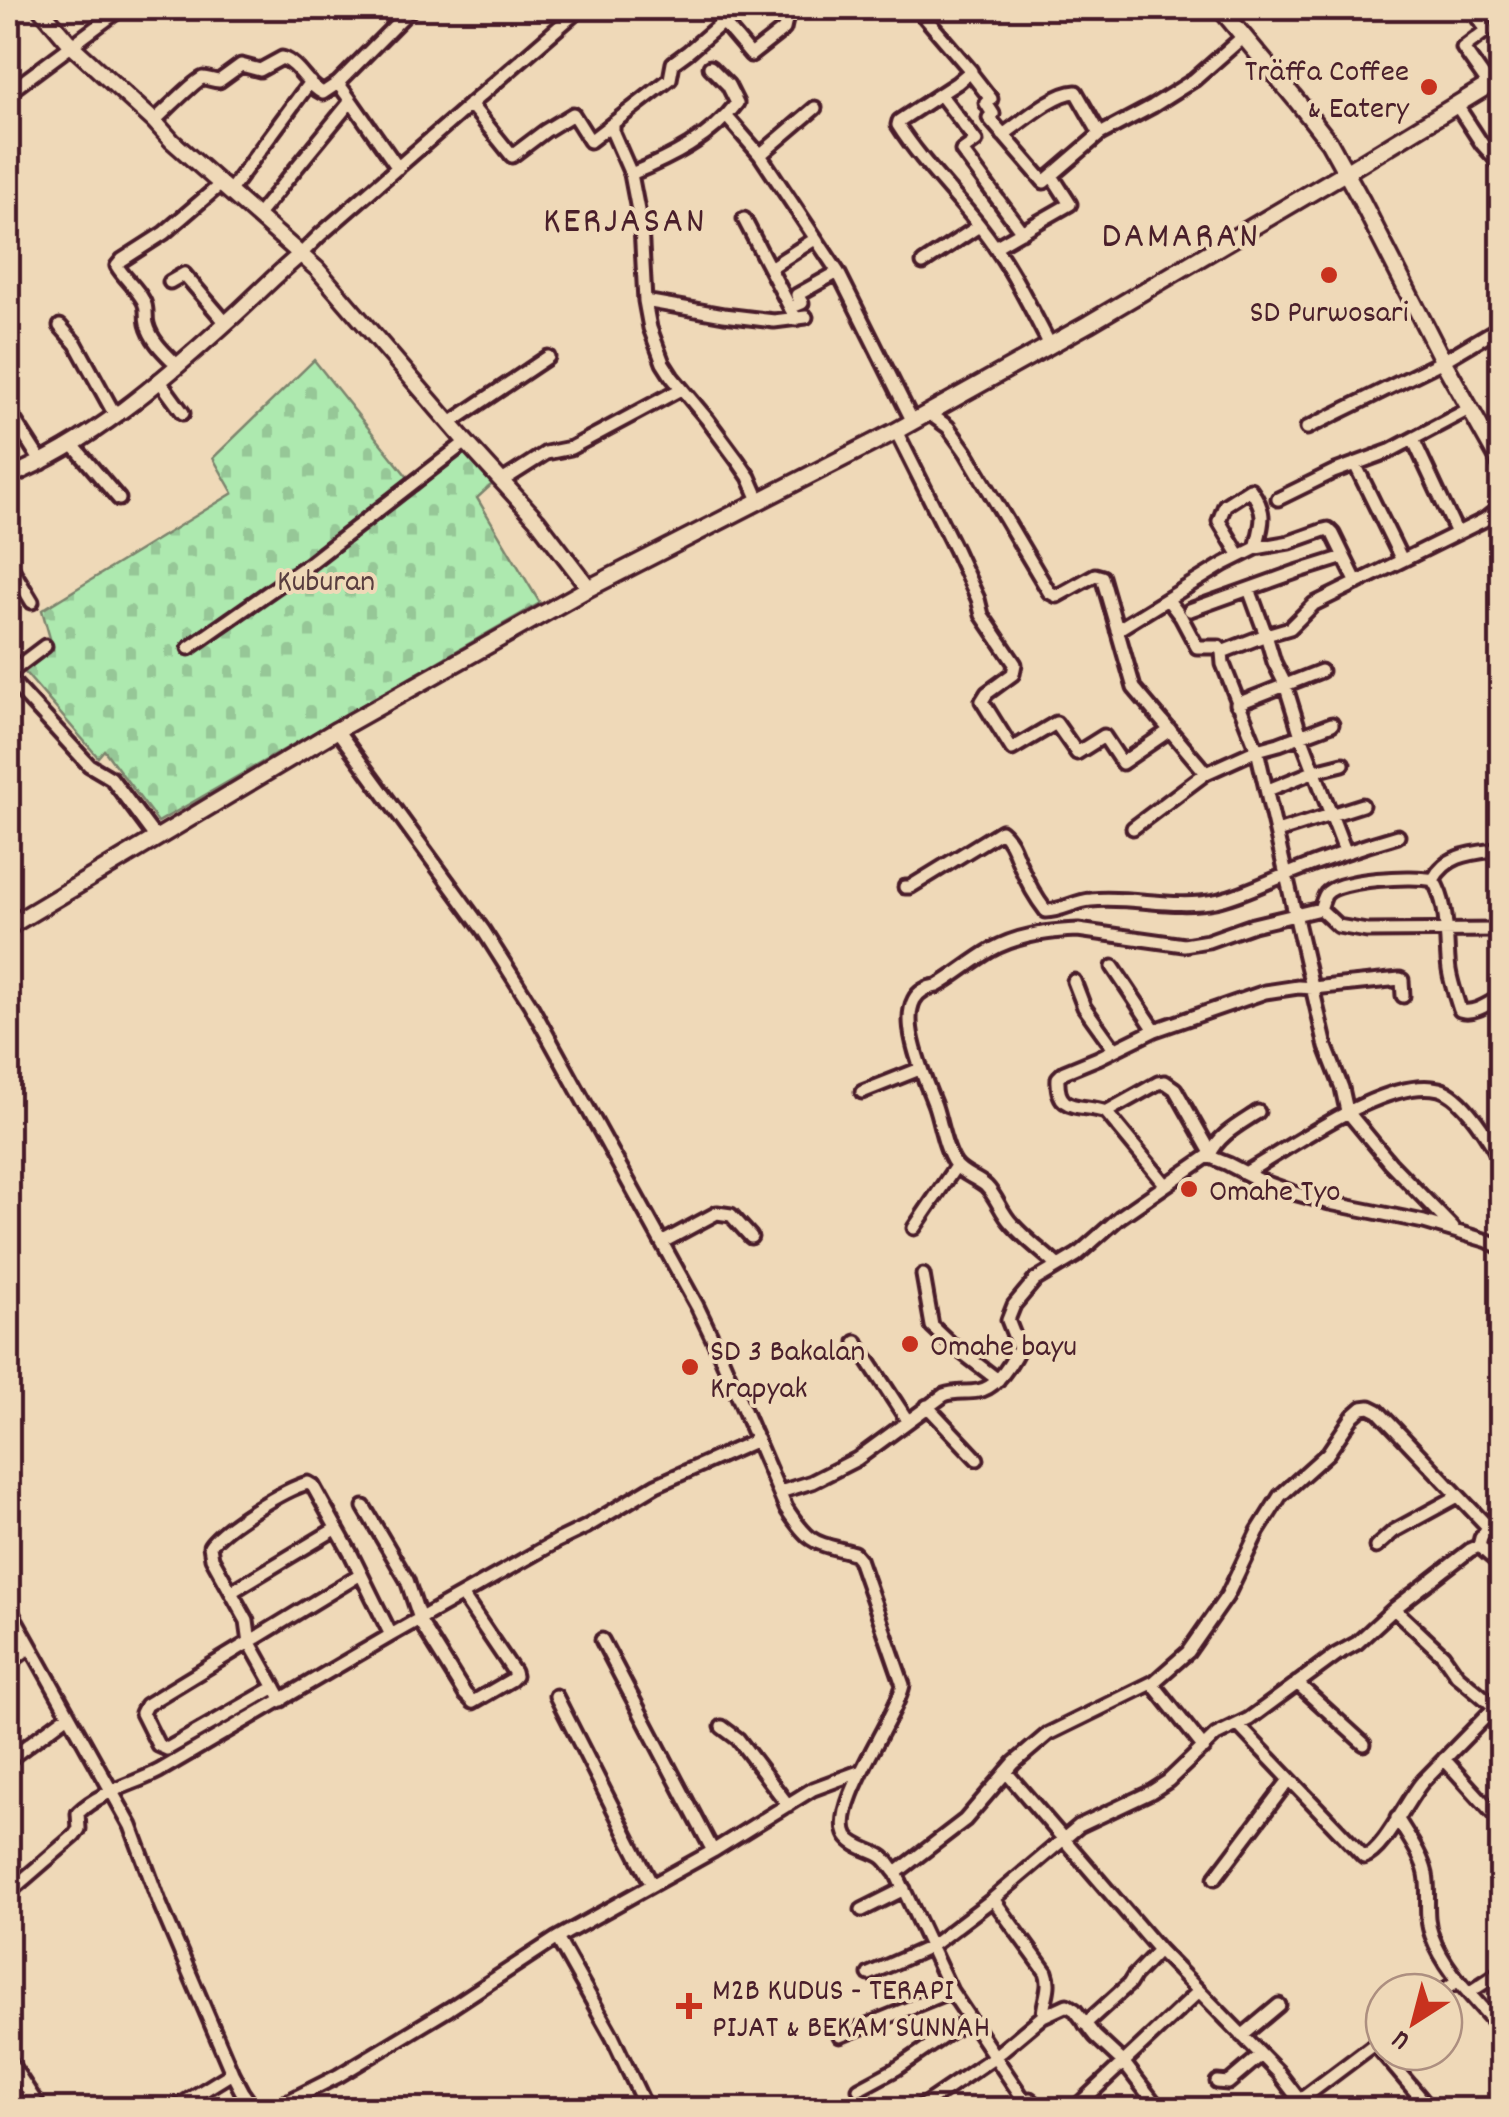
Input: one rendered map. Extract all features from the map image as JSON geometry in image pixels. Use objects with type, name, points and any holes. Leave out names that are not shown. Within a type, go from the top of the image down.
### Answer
[{"type":"main road","points":[[1220,8],[1329,142],[1502,466]]},
{"type":"main road","points":[[8,927],[336,730],[589,588],[896,431],[1050,345],[1495,80]]},
{"type":"street","points":[[41,8],[72,46],[172,141],[317,269],[538,520],[589,588]]},
{"type":"street","points":[[8,93],[122,8]]},
{"type":"street","points":[[154,122],[192,84],[202,78],[219,81],[241,65],[260,70],[284,58],[323,93],[338,83],[412,8]]},
{"type":"street","points":[[8,477],[72,446],[177,366],[582,8]]},
{"type":"street","points":[[470,104],[512,156],[573,114],[590,141],[670,79],[673,63],[738,8]]},
{"type":"street","points":[[722,22],[751,55],[784,29],[782,11],[786,8]]},
{"type":"street","points":[[917,8],[971,70],[991,99],[986,103],[993,114],[989,118],[1044,182],[1100,134],[1194,80],[1244,36]]},
{"type":"street","points":[[1470,8],[1487,30],[1463,48],[1495,80]]},
{"type":"street","points":[[630,174],[682,151],[728,117],[738,103],[710,66]]},
{"type":"street","points":[[970,72],[898,124],[995,247],[1050,345]]},
{"type":"street","points":[[177,366],[150,332],[146,306],[118,266],[225,188],[310,82]]},
{"type":"street","points":[[338,83],[398,168]]},
{"type":"street","points":[[1003,135],[1072,91],[1100,134]]},
{"type":"street","points":[[940,94],[976,141],[962,152],[1022,232]]},
{"type":"street","points":[[257,216],[351,100]]},
{"type":"street","points":[[1456,104],[1502,166]]},
{"type":"street","points":[[760,154],[814,108]]},
{"type":"street","points":[[728,117],[760,154],[838,272],[913,422]]},
{"type":"street","points":[[613,124],[630,174],[643,240],[650,328],[663,363],[738,462],[759,500]]},
{"type":"street","points":[[995,247],[1070,204],[1052,176]]},
{"type":"street","points":[[744,219],[797,314]]},
{"type":"street","points":[[924,264],[979,226]]},
{"type":"street","points":[[770,268],[815,238]]},
{"type":"street","points":[[646,301],[774,321],[797,314],[802,303],[797,294],[838,272]]},
{"type":"street","points":[[170,282],[184,274],[226,323]]},
{"type":"street","points":[[60,326],[76,344],[114,414]]},
{"type":"street","points":[[1307,428],[1443,361],[1502,326]]},
{"type":"street","points":[[450,424],[548,356]]},
{"type":"street","points":[[159,380],[183,413]]},
{"type":"street","points":[[502,481],[546,452],[571,448],[681,389]]},
{"type":"street","points":[[1278,499],[1413,440],[1469,409]]},
{"type":"street","points":[[8,410],[42,463]]},
{"type":"street","points":[[929,413],[948,427],[966,452],[1049,592],[1057,596],[1100,576],[1112,604],[1134,688],[1206,772]]},
{"type":"street","points":[[896,431],[955,548],[982,615],[1015,664],[1013,674],[982,701],[1012,749],[1056,722],[1077,753],[1104,736],[1122,763],[1170,730]]},
{"type":"street","points":[[1413,440],[1457,533]]},
{"type":"street","points":[[189,648],[309,564],[466,442]]},
{"type":"street","points":[[72,446],[119,499]]},
{"type":"street","points":[[1355,464],[1402,560]]},
{"type":"street","points":[[1240,556],[1219,521],[1225,505],[1250,489],[1264,516],[1256,548]]},
{"type":"street","points":[[1222,652],[1290,628],[1314,604],[1484,520],[1502,506]]},
{"type":"street","points":[[1117,630],[1256,548],[1328,530],[1357,583]]},
{"type":"street","points":[[1190,610],[1344,557]]},
{"type":"street","points":[[8,562],[32,602]]},
{"type":"street","points":[[1249,590],[1344,851]]},
{"type":"street","points":[[1168,600],[1197,646],[1219,647],[1222,652],[1237,704],[1257,750],[1320,1030],[1347,1111],[1390,1163],[1456,1231]]},
{"type":"street","points":[[45,646],[8,675],[89,765],[111,778],[155,837]]},
{"type":"street","points":[[1237,704],[1321,672]]},
{"type":"street","points":[[1132,828],[1206,772],[1332,724]]},
{"type":"street","points":[[336,730],[483,930],[530,1004],[720,1352],[786,1508],[809,1538],[854,1553],[859,1560],[904,1685],[860,1772],[844,1824],[846,1835],[884,1858],[896,1873],[951,1991],[1020,2105],[1030,2100],[1041,2110]]},
{"type":"street","points":[[1268,790],[1343,764]]},
{"type":"street","points":[[1277,832],[1362,805]]},
{"type":"street","points":[[905,887],[1001,831],[1043,908],[1049,912],[1086,900],[1178,906],[1242,893],[1344,851],[1398,836]]},
{"type":"street","points":[[1432,880],[1440,866],[1456,858],[1502,849]]},
{"type":"street","points":[[1320,910],[1324,896],[1336,888],[1376,879],[1432,880],[1441,898],[1450,973],[1460,1010],[1476,1010],[1502,996]]},
{"type":"street","points":[[1058,1266],[1010,1223],[987,1187],[956,1166],[951,1157],[915,1051],[910,1016],[918,994],[951,978],[991,950],[1041,932],[1078,930],[1184,945],[1320,910]]},
{"type":"street","points":[[1320,910],[1338,926],[1367,931],[1502,930]]},
{"type":"street","points":[[1113,967],[1155,1030]]},
{"type":"street","points":[[1166,1185],[1106,1112],[1070,1106],[1060,1094],[1058,1084],[1064,1072],[1155,1030],[1265,992],[1400,979],[1404,996]]},
{"type":"street","points":[[1074,981],[1084,1007],[1114,1050]]},
{"type":"street","points":[[862,1092],[920,1069]]},
{"type":"street","points":[[1106,1112],[1165,1082],[1175,1090],[1210,1154],[1261,1181],[1330,1203],[1456,1231],[1502,1248]]},
{"type":"street","points":[[1246,1173],[1347,1111],[1406,1088],[1442,1089],[1470,1112],[1502,1164]]},
{"type":"street","points":[[780,1492],[844,1466],[951,1392],[982,1391],[998,1380],[1019,1348],[1008,1320],[1010,1314],[1035,1280],[1076,1255],[1120,1217],[1210,1154],[1230,1130],[1258,1112]]},
{"type":"street","points":[[914,1228],[956,1166]]},
{"type":"street","points":[[662,1242],[717,1213],[730,1215],[751,1237]]},
{"type":"street","points":[[922,1275],[932,1326],[998,1380]]},
{"type":"street","points":[[856,1342],[907,1420]]},
{"type":"street","points":[[927,1406],[977,1459]]},
{"type":"street","points":[[896,1873],[965,1820],[1006,1772],[1048,1734],[1152,1683],[1188,1652],[1227,1596],[1258,1531],[1280,1496],[1328,1454],[1362,1408],[1378,1411],[1488,1528]]},
{"type":"street","points":[[8,1893],[74,1836],[80,1829],[78,1813],[83,1808],[112,1790],[159,1771],[656,1485],[757,1440]]},
{"type":"street","points":[[282,1700],[250,1643],[247,1621],[212,1558],[210,1546],[218,1535],[250,1514],[301,1484],[313,1486],[390,1635]]},
{"type":"street","points":[[1376,1547],[1394,1530],[1458,1496]]},
{"type":"street","points":[[869,1974],[930,1947],[1079,1826],[1168,1782],[1216,1735],[1250,1719],[1358,1643],[1394,1609],[1479,1546],[1502,1506]]},
{"type":"street","points":[[364,1507],[407,1580],[420,1619],[469,1700],[474,1702],[512,1680],[514,1672],[462,1595]]},
{"type":"street","points":[[231,1592],[337,1528]]},
{"type":"street","points":[[1479,1546],[1502,1566]]},
{"type":"street","points":[[274,1687],[172,1748],[158,1745],[142,1713],[144,1708],[359,1574]]},
{"type":"street","points":[[8,1606],[131,1826],[232,2073],[255,2110]]},
{"type":"street","points":[[1238,1725],[1364,1857],[1371,1855],[1411,1795],[1499,1704],[1457,1674],[1443,1654],[1394,1609]]},
{"type":"street","points":[[602,1640],[713,1851]]},
{"type":"street","points":[[8,1664],[30,1647]]},
{"type":"street","points":[[1152,1683],[1204,1748]]},
{"type":"street","points":[[1297,1684],[1364,1744]]},
{"type":"street","points":[[556,1696],[652,1886]]},
{"type":"street","points":[[8,1760],[67,1716]]},
{"type":"street","points":[[722,1727],[738,1739],[788,1804]]},
{"type":"street","points":[[1444,1759],[1502,1824]]},
{"type":"street","points":[[271,2110],[338,2076],[557,1938],[713,1851],[822,1784],[860,1772]]},
{"type":"street","points":[[1006,1772],[1159,1950],[1278,2072],[1304,2105]]},
{"type":"street","points":[[1214,1878],[1289,1780]]},
{"type":"street","points":[[1397,1818],[1424,1866],[1428,1927],[1453,1972]]},
{"type":"street","points":[[862,1910],[904,1888]]},
{"type":"street","points":[[993,1898],[1046,1972],[1043,2016]]},
{"type":"street","points":[[557,1938],[612,2036],[647,2110]]},
{"type":"street","points":[[1085,2024],[1130,1984],[1159,1950]]},
{"type":"street","points":[[1470,1992],[1502,1971]]},
{"type":"street","points":[[1464,1986],[1502,2031]]},
{"type":"street","points":[[840,2036],[951,1991]]},
{"type":"street","points":[[1073,2110],[1198,1992]]},
{"type":"street","points":[[1242,2036],[1279,2005]]},
{"type":"street","points":[[919,2109],[994,2057],[1043,2016],[1067,2006],[1124,2063],[1160,2110]]},
{"type":"street","points":[[859,2090],[969,2019]]},
{"type":"street","points":[[1287,2110],[1304,2105],[1364,2054]]},
{"type":"street","points":[[1218,2082],[1228,2083],[1261,2055]]},
{"type":"street","points":[[8,2059],[41,2110]]},
{"type":"street","points":[[1403,2072],[1431,2110]]},
{"type":"street","points":[[172,2110],[232,2073]]},
{"type":"green space","name":"Kuburan","points":[[314,360],[418,490],[470,447],[499,478],[477,498],[540,603],[158,822],[104,750],[98,757],[22,669],[53,649],[42,610],[233,493],[213,458]]},
{"type":"place","name":"Träffa Coffee & Eatery","points":[[1429,87]]},
{"type":"place","name":"SD Purwosari","points":[[1329,275]]},
{"type":"place","name":"Omahe Tyo","points":[[1189,1189]]},
{"type":"place","name":"Omahe bayu","points":[[910,1344]]},
{"type":"place","name":"SD 3 Bakalan Krapyak","points":[[690,1367]]},
{"type":"place","name":"M2B KUDUS - TERAPI PIJAT & BEKAM SUNNAH","points":[[689,2006]]},
{"type":"district","name":"KERJASAN","points":[[625,218]]},
{"type":"district","name":"DAMARAN","points":[[1181,233]]}]
